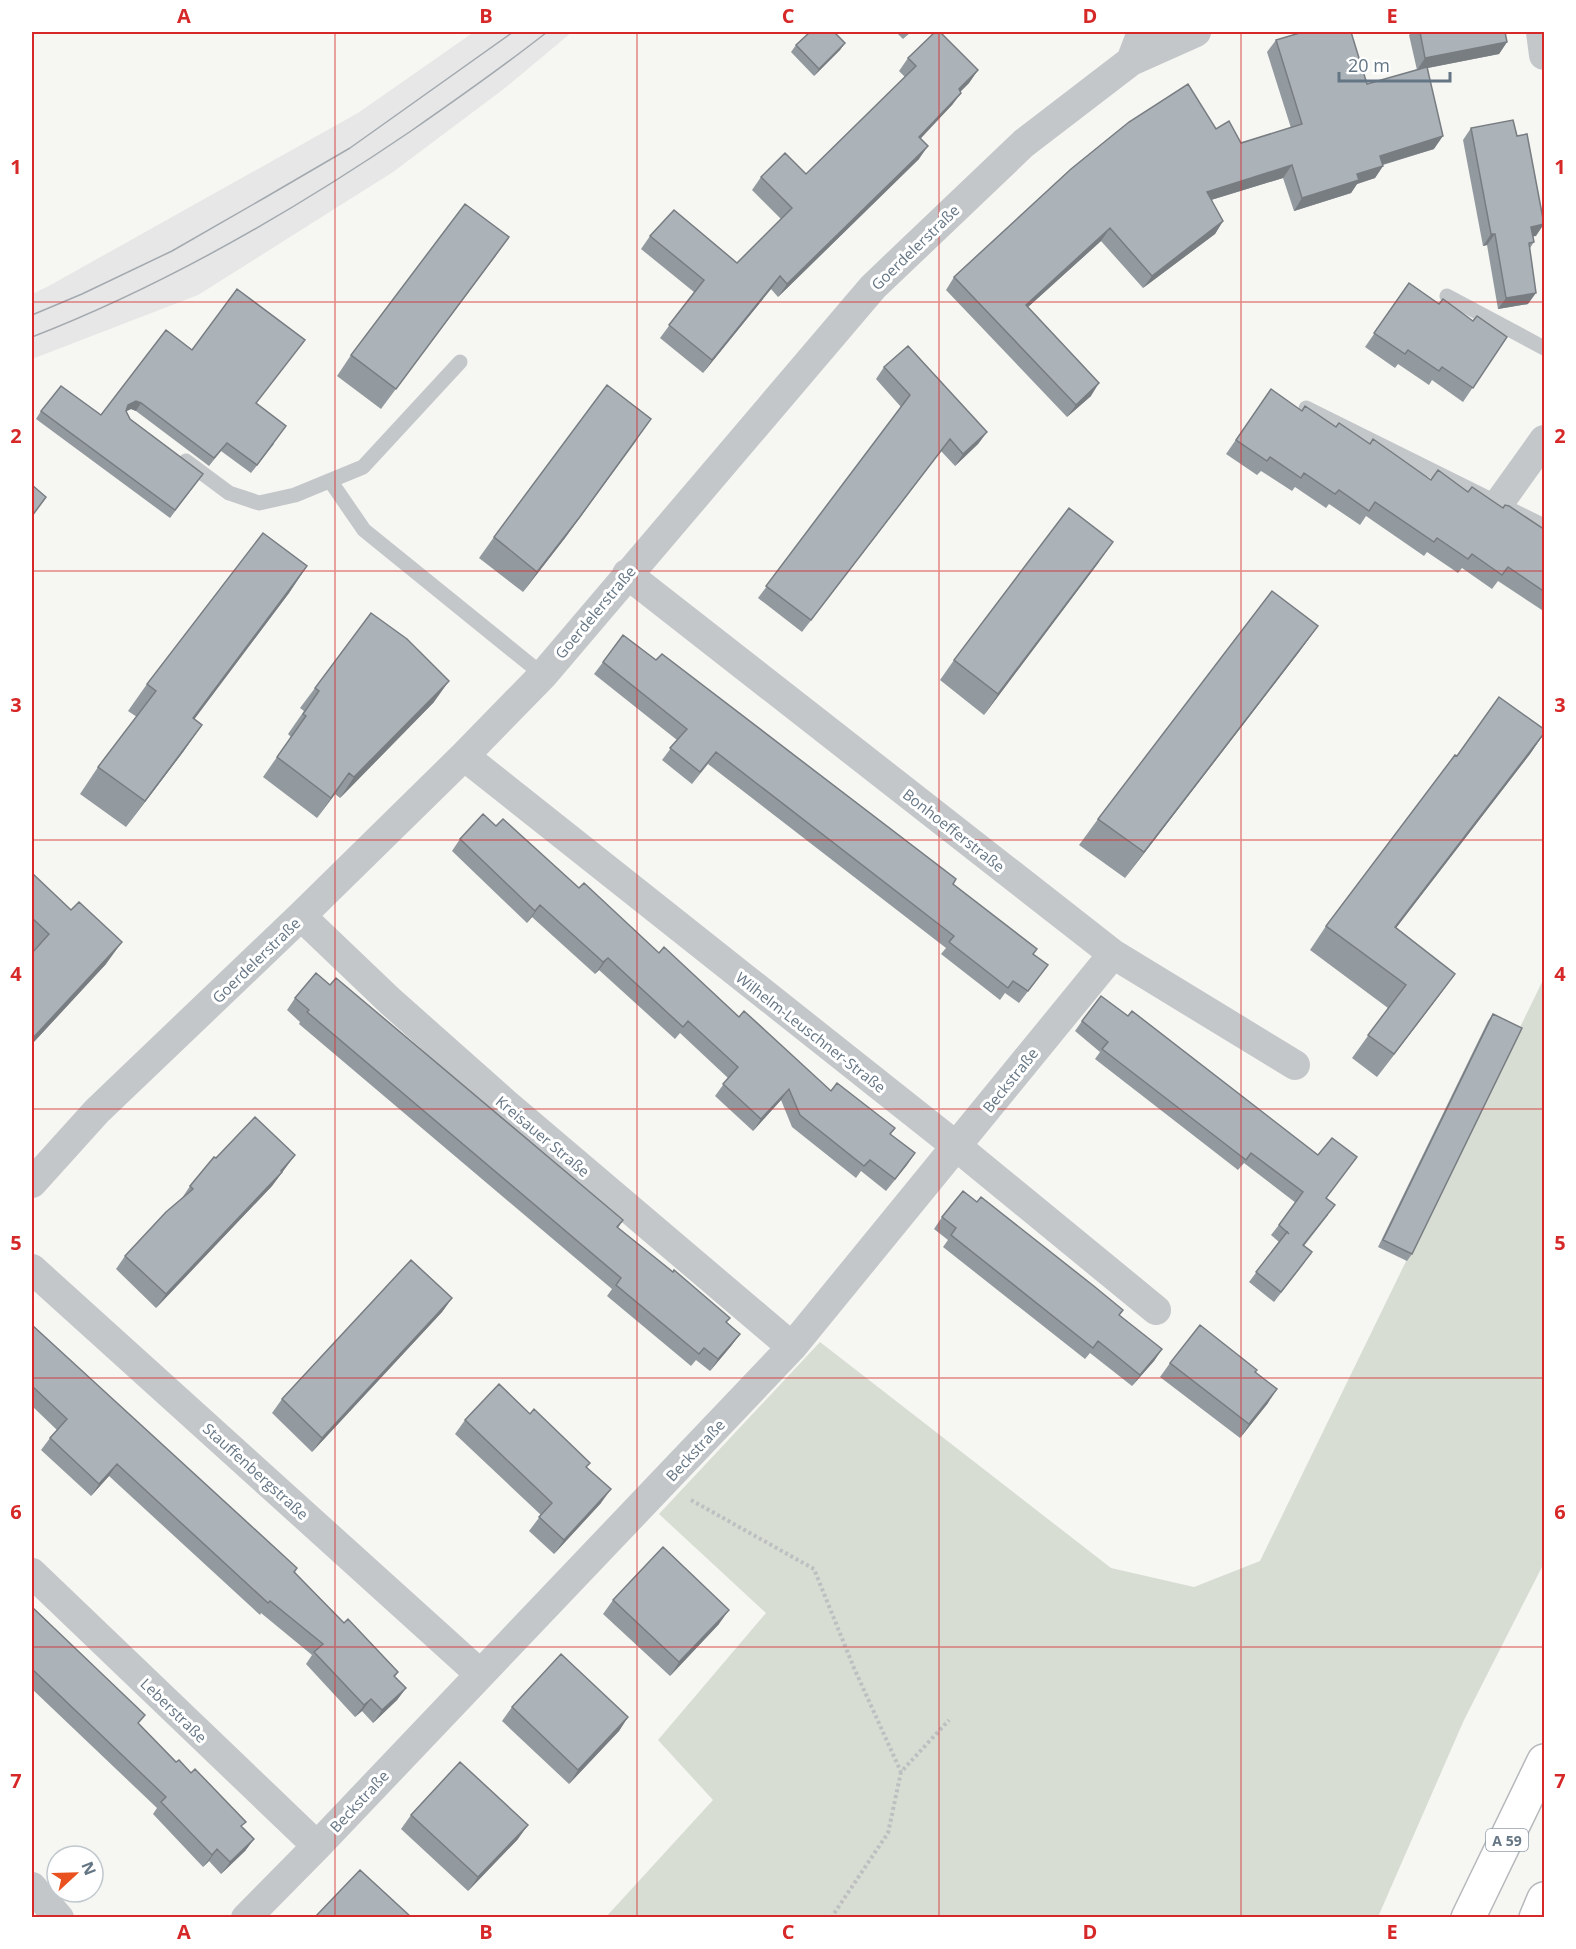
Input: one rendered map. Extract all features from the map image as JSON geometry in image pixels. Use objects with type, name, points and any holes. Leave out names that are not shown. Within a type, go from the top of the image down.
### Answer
[{"type":"highway","name":"A 59","points":[[1468,1917],[1545,1761]]},
{"type":"highway","points":[[1536,1917],[1545,1899]]},
{"type":"street","points":[[1131,61],[1142,32]]},
{"type":"street","name":"Goerdelerstraße","points":[[32,1183],[97,1111],[301,916],[543,675],[873,287],[1024,143],[1131,61],[1196,32]]},
{"type":"street","points":[[1541,32],[1545,55]]},
{"type":"street","points":[[1499,503],[1545,440]]},
{"type":"street","name":"Bonhoefferstraße","points":[[627,574],[1113,954],[1295,1065]]},
{"type":"street","name":"Wilhelm-Leuschner-Straße","points":[[464,756],[956,1146],[1156,1310]]},
{"type":"street","name":"Kreisauer Straße","points":[[301,916],[390,1001],[507,1106],[792,1347]]},
{"type":"street","name":"Beckstraße","points":[[246,1917],[317,1846],[792,1347],[1113,954]]},
{"type":"street","name":"Stauffenbergstraße","points":[[32,1269],[480,1674]]},
{"type":"street","name":"Leberstraße","points":[[32,1574],[317,1846]]},
{"type":"street","points":[[32,1887],[59,1917]]},
{"type":"lane","points":[[1447,296],[1545,348]]},
{"type":"lane","points":[[175,453],[229,493],[259,503],[295,495],[363,467],[460,362]]},
{"type":"lane","points":[[1306,408],[1545,526]]},
{"type":"lane","points":[[331,482],[364,530],[543,675]]},
{"type":"path","points":[[663,1484],[814,1569],[854,1668],[901,1773]]},
{"type":"path","points":[[831,1917],[888,1833],[901,1773],[949,1720]]},
{"type":"shaded area","points":[[474,32],[572,32],[505,88],[393,172],[198,295],[32,359],[32,294],[358,113]]},
{"type":"shaded area","points":[[1544,978],[1544,1563],[1464,1720],[1378,1917],[605,1918],[713,1800],[658,1740],[766,1613],[659,1514],[820,1342],[1111,1568],[1194,1587],[1260,1561]]},
{"type":"building","points":[[810,32],[834,32],[845,43],[819,69],[796,45]]},
{"type":"building","points":[[935,32],[940,32],[978,70],[959,89],[961,93],[919,137],[928,146],[787,284],[780,276],[712,360],[669,325],[704,280],[650,236],[674,210],[737,263],[792,208],[761,177],[785,153],[806,174],[916,66],[908,58]]},
{"type":"building","points":[[1303,32],[1351,32],[1367,84],[1427,67],[1443,136],[1380,156],[1383,166],[1357,174],[1359,180],[1302,198],[1292,165],[1207,192],[1223,221],[1152,276],[1110,228],[1026,305],[1099,383],[1076,405],[954,277],[1071,169],[1129,122],[1188,84],[1216,129],[1229,121],[1241,143],[1302,124],[1276,40]]},
{"type":"building","points":[[1420,32],[1505,32],[1507,42],[1425,58]]},
{"type":"building","points":[[1513,120],[1517,136],[1527,134],[1544,224],[1531,227],[1534,242],[1529,243],[1536,293],[1506,298],[1495,234],[1491,234],[1471,128]]},
{"type":"building","points":[[465,204],[509,237],[396,389],[351,355]]},
{"type":"building","points":[[1409,283],[1439,304],[1443,299],[1473,321],[1477,316],[1507,337],[1473,388],[1442,367],[1439,371],[1408,350],[1405,354],[1374,333]]},
{"type":"building","points":[[237,289],[305,340],[256,403],[286,426],[257,465],[227,443],[214,458],[141,403],[136,401],[128,405],[126,411],[130,419],[203,474],[175,510],[41,411],[61,386],[101,415],[166,330],[192,350]]},
{"type":"building","points":[[908,346],[987,432],[963,454],[950,439],[811,620],[766,586],[910,395],[884,367]]},
{"type":"building","points":[[607,385],[651,419],[537,572],[494,537]]},
{"type":"building","points":[[1271,389],[1302,411],[1305,406],[1336,427],[1339,423],[1370,444],[1373,439],[1431,480],[1438,470],[1468,492],[1472,487],[1503,508],[1505,505],[1509,506],[1545,530],[1545,592],[1508,567],[1502,575],[1472,554],[1468,559],[1437,538],[1434,542],[1375,502],[1369,511],[1339,490],[1335,494],[1304,473],[1301,478],[1270,457],[1267,461],[1236,440]]},
{"type":"building","points":[[32,485],[46,497],[32,516]]},
{"type":"building","points":[[1069,508],[1113,542],[998,694],[954,660]]},
{"type":"building","points":[[263,533],[307,566],[193,718],[202,725],[145,801],[98,767],[156,691],[147,684]]},
{"type":"building","points":[[1272,591],[1318,626],[1144,852],[1098,819]]},
{"type":"building","points":[[371,613],[407,639],[449,681],[354,777],[349,773],[331,798],[277,757],[306,716],[303,714],[319,691],[315,688]]},
{"type":"building","points":[[623,635],[656,660],[662,654],[956,879],[953,884],[1037,949],[1033,954],[1048,965],[1028,991],[1013,981],[1008,988],[949,942],[954,936],[716,752],[700,772],[670,748],[687,729],[603,662]]},
{"type":"building","points":[[1499,697],[1545,732],[1395,927],[1455,974],[1394,1054],[1368,1035],[1406,985],[1326,926],[1455,755],[1457,756]]},
{"type":"building","points":[[483,814],[496,826],[503,819],[579,888],[584,883],[659,953],[664,947],[739,1017],[744,1011],[831,1091],[837,1083],[895,1128],[890,1134],[915,1153],[895,1179],[870,1160],[864,1166],[800,1115],[789,1089],[761,1119],[723,1084],[738,1067],[688,1021],[683,1027],[608,958],[603,962],[540,905],[535,911],[460,839]]},
{"type":"building","points":[[32,873],[71,910],[79,902],[122,942],[32,1039],[32,953],[49,934],[32,918]]},
{"type":"building","points":[[316,973],[330,985],[336,978],[623,1220],[617,1227],[673,1272],[674,1270],[730,1318],[726,1322],[740,1334],[718,1359],[704,1348],[699,1354],[616,1285],[621,1278],[307,1012],[309,1010],[295,998]]},
{"type":"building","points":[[1101,996],[1128,1016],[1132,1011],[1318,1155],[1332,1138],[1357,1157],[1326,1198],[1335,1205],[1303,1245],[1312,1252],[1281,1292],[1256,1272],[1287,1232],[1279,1225],[1303,1192],[1251,1153],[1246,1160],[1102,1049],[1108,1042],[1082,1021]]},
{"type":"building","points":[[1493,1014],[1522,1028],[1412,1254],[1383,1240]]},
{"type":"building","points":[[255,1117],[295,1155],[282,1172],[166,1294],[125,1256],[166,1212],[193,1189],[190,1186],[214,1157],[216,1158]]},
{"type":"building","points":[[963,1191],[977,1202],[981,1197],[1095,1287],[1123,1310],[1119,1315],[1162,1349],[1140,1375],[1098,1341],[1093,1348],[951,1235],[956,1228],[942,1217]]},
{"type":"building","points":[[411,1260],[452,1298],[322,1438],[282,1399]]},
{"type":"building","points":[[32,1325],[297,1568],[294,1572],[344,1623],[348,1619],[398,1672],[394,1676],[406,1688],[382,1710],[371,1699],[364,1705],[314,1652],[323,1644],[270,1601],[268,1603],[117,1464],[99,1484],[50,1438],[67,1419],[32,1386]]},
{"type":"building","points":[[1200,1325],[1257,1370],[1255,1372],[1277,1389],[1249,1424],[1170,1363]]},
{"type":"building","points":[[499,1384],[530,1414],[534,1409],[590,1463],[586,1467],[611,1489],[564,1540],[539,1517],[552,1503],[465,1420]]},
{"type":"building","points":[[663,1547],[729,1610],[679,1662],[613,1600]]},
{"type":"building","points":[[32,1607],[145,1715],[138,1723],[176,1762],[179,1760],[191,1773],[195,1769],[246,1822],[241,1826],[254,1839],[230,1862],[217,1849],[212,1855],[161,1802],[166,1797],[32,1669]]},
{"type":"building","points":[[561,1654],[628,1717],[578,1770],[512,1707]]},
{"type":"building","points":[[460,1762],[528,1825],[478,1877],[411,1815]]},
{"type":"building","points":[[360,1870],[411,1917],[315,1917]]},
{"type":"tram line","points":[[32,315],[172,251],[350,148],[513,32]]},
{"type":"tram line","points":[[32,337],[131,294],[274,218],[411,131],[547,32]]}]
